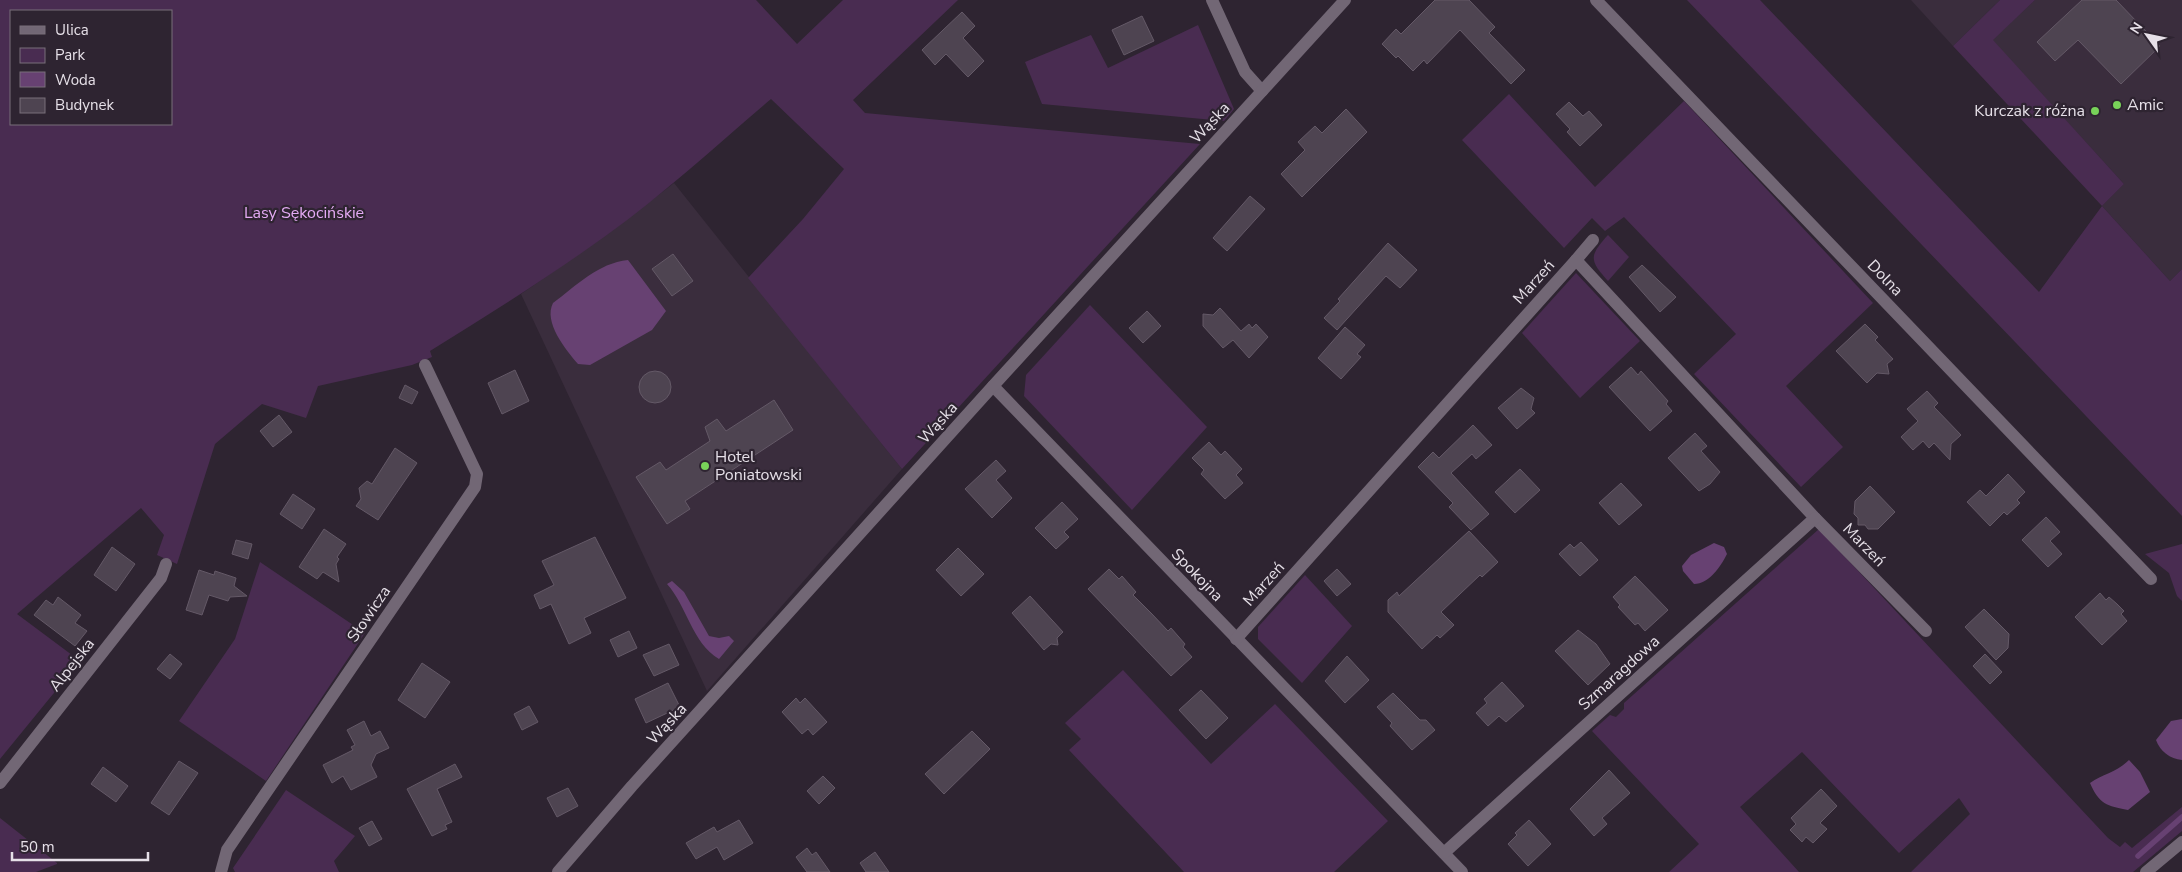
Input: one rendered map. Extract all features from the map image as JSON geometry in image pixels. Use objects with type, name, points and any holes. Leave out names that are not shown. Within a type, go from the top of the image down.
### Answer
[{"type":"street","points":[[1212,0],[1245,72],[1262,91]]},
{"type":"street","name":"Wąska","points":[[558,872],[632,786],[993,386],[1345,0]]},
{"type":"street","name":"Dolna","points":[[1596,0],[2151,579]]},
{"type":"street","points":[[1576,260],[1593,240]]},
{"type":"street","name":"Marzeń","points":[[1236,639],[1576,260],[1815,518],[1926,631]]},
{"type":"street","name":"Słowicza","points":[[221,872],[227,850],[475,486],[477,474],[426,365]]},
{"type":"street","name":"Spokojna","points":[[993,386],[1462,872]]},
{"type":"street","name":"Szmaragdowa","points":[[1444,853],[1815,518]]},
{"type":"street","name":"Alpejska","points":[[0,783],[161,578],[166,564]]},
{"type":"street","points":[[2146,872],[2182,842]]},
{"type":"shaded area","points":[[1911,0],[2000,0],[1953,46]]},
{"type":"shaded area","name":"Amic","points":[[2035,0],[2182,0],[2182,269],[2170,281],[2102,206],[2124,184],[1992,40]]},
{"type":"shaded area","points":[[674,183],[902,469],[707,691],[521,294],[608,234]]},
{"type":"green space","name":"Lasy Sękocińskie","points":[[0,0],[756,0],[797,44],[843,0],[958,0],[853,100],[865,113],[1200,144],[902,469],[748,278],[803,219],[844,169],[771,99],[628,219],[542,280],[430,351],[432,357],[412,365],[318,386],[306,418],[262,404],[215,444],[177,564],[157,555],[164,535],[141,508],[17,614],[80,661],[0,759]]},
{"type":"green space","points":[[1687,0],[1760,0],[2039,292],[2102,206],[2170,281],[2182,269],[2182,516]]},
{"type":"green space","points":[[2000,0],[2035,0],[1993,40],[2124,184],[2102,206],[1953,46]]},
{"type":"green space","points":[[1198,25],[1234,109],[1224,121],[1042,104],[1025,62],[1091,35],[1108,68]]},
{"type":"green space","points":[[1509,94],[1595,187],[1684,101],[1873,303],[1786,386],[1843,447],[1801,487],[1694,374],[1736,334],[1624,217],[1605,231],[1592,218],[1564,248],[1462,140]]},
{"type":"green space","points":[[1608,235],[1629,257],[1608,281],[1597,268],[1594,258],[1597,248]]},
{"type":"green space","points":[[1576,273],[1640,341],[1580,398],[1522,333]]},
{"type":"green space","points":[[1090,305],[1207,427],[1132,510],[1024,396],[1026,375]]},
{"type":"green space","points":[[1819,529],[2108,838],[2120,847],[2125,842],[2132,848],[2182,807],[2182,831],[2133,872],[1911,872],[1970,814],[1959,798],[1899,853],[1802,752],[1740,807],[1799,872],[1669,872],[1699,844],[1592,731],[1610,715],[1616,717],[1624,709],[1624,703]]},
{"type":"green space","points":[[2182,544],[2182,601],[2177,596],[2169,573],[2145,554]]},
{"type":"green space","points":[[260,562],[365,633],[266,781],[179,721],[235,639]]},
{"type":"green space","points":[[1305,575],[1352,626],[1302,683],[1258,639],[1258,627]]},
{"type":"green space","points":[[1123,670],[1211,764],[1275,704],[1388,821],[1334,872],[1184,872],[1069,750],[1081,739],[1065,723]]},
{"type":"green space","points":[[286,790],[355,836],[334,861],[339,872],[235,872],[233,868]]},
{"type":"green space","points":[[0,818],[57,864],[36,872],[0,872]]},
{"type":"water","points":[[628,260],[666,311],[652,330],[590,365],[578,364],[562,344],[553,327],[551,311],[553,303],[597,270]]},
{"type":"water","points":[[1714,543],[1724,547],[1727,554],[1718,569],[1709,578],[1694,584],[1683,571],[1682,566],[1691,555]]},
{"type":"water","points":[[672,581],[684,592],[709,636],[719,638],[729,636],[734,641],[719,659],[702,644],[680,603],[667,584]]},
{"type":"water","points":[[2182,719],[2182,760],[2166,754],[2156,740],[2171,721]]},
{"type":"water","points":[[2129,760],[2140,772],[2150,792],[2128,810],[2104,803],[2097,796],[2090,783]]},
{"type":"building","points":[[1435,0],[1469,0],[1495,27],[1489,33],[1525,70],[1511,84],[1460,30],[1427,64],[1424,60],[1413,71],[1398,56],[1396,58],[1382,44],[1396,29],[1401,34]]},
{"type":"building","points":[[2082,0],[2116,0],[2160,46],[2121,84],[2078,40],[2055,61],[2037,42]]},
{"type":"building","points":[[962,12],[975,26],[963,38],[984,61],[968,77],[946,54],[935,65],[922,50]]},
{"type":"building","points":[[1142,16],[1154,41],[1124,55],[1112,30]]},
{"type":"building","points":[[1569,102],[1583,116],[1589,111],[1602,125],[1580,146],[1567,132],[1570,129],[1556,114]]},
{"type":"building","points":[[1346,109],[1367,132],[1302,197],[1281,174],[1305,150],[1298,142],[1315,126],[1322,133]]},
{"type":"building","points":[[1250,196],[1265,209],[1227,251],[1213,238]]},
{"type":"building","points":[[1388,243],[1417,270],[1400,288],[1386,276],[1337,330],[1324,318],[1340,301],[1338,299]]},
{"type":"building","points":[[673,254],[693,281],[672,296],[652,269]]},
{"type":"building","points":[[1642,265],[1676,297],[1660,312],[1629,277]]},
{"type":"building","points":[[1220,308],[1241,331],[1249,324],[1252,328],[1256,324],[1268,337],[1249,358],[1233,340],[1223,348],[1203,326],[1203,314],[1213,315]]},
{"type":"building","points":[[1147,311],[1161,326],[1143,343],[1129,328]]},
{"type":"building","points":[[1865,324],[1878,337],[1875,340],[1893,359],[1887,364],[1889,374],[1877,373],[1867,383],[1836,351]]},
{"type":"building","points":[[1345,327],[1365,345],[1357,354],[1361,357],[1341,379],[1318,358]]},
{"type":"building","points":[[1631,367],[1638,375],[1641,371],[1668,401],[1666,404],[1672,411],[1650,431],[1609,387]]},
{"type":"building","points":[[515,370],[529,401],[502,414],[488,383]]},
{"type":"building","points":[[655,371],[661,372],[666,376],[670,381],[670,393],[666,398],[661,402],[655,403],[649,402],[644,398],[640,393],[639,387],[640,381],[644,376],[649,372]]},
{"type":"building","points":[[405,385],[418,392],[412,404],[399,398]]},
{"type":"building","points":[[1521,388],[1534,398],[1531,409],[1535,413],[1517,429],[1498,408]]},
{"type":"building","points":[[1927,391],[1938,403],[1934,407],[1961,435],[1951,444],[1950,460],[1934,443],[1929,448],[1923,441],[1913,450],[1901,437],[1918,421],[1907,409]]},
{"type":"building","name":"Hotel Poniatowski","points":[[774,400],[793,430],[685,501],[690,509],[667,524],[636,477],[660,462],[666,470],[710,441],[705,427],[717,419],[726,431]]},
{"type":"building","points":[[279,415],[292,432],[273,447],[260,431]]},
{"type":"building","points":[[1473,425],[1492,445],[1476,459],[1472,454],[1451,473],[1489,514],[1471,530],[1449,507],[1453,503],[1418,467],[1433,452],[1439,458]]},
{"type":"building","points":[[1695,433],[1707,446],[1701,451],[1720,472],[1710,484],[1699,491],[1668,458]]},
{"type":"building","points":[[1209,442],[1221,455],[1225,451],[1242,469],[1236,475],[1243,483],[1225,499],[1201,474],[1204,470],[1192,458]]},
{"type":"building","points":[[395,448],[417,463],[378,520],[356,506],[361,499],[359,488],[367,481],[372,484]]},
{"type":"building","points":[[996,460],[1006,471],[996,480],[1012,498],[992,518],[965,489]]},
{"type":"building","points":[[1520,469],[1540,490],[1515,513],[1495,492]]},
{"type":"building","points":[[2008,474],[2025,492],[2017,500],[2020,503],[2007,515],[2004,512],[1990,526],[1967,502],[1980,490],[1986,496]]},
{"type":"building","points":[[1621,483],[1642,505],[1619,525],[1599,503]]},
{"type":"building","points":[[1870,486],[1895,512],[1878,529],[1868,529],[1865,525],[1858,525],[1858,518],[1854,514],[1855,501]]},
{"type":"building","points":[[293,494],[315,509],[302,529],[280,514]]},
{"type":"building","points":[[1062,502],[1078,519],[1064,532],[1069,537],[1056,549],[1035,528]]},
{"type":"building","points":[[2046,517],[2060,532],[2050,541],[2062,554],[2048,567],[2022,540]]},
{"type":"building","points":[[324,529],[346,544],[337,557],[339,559],[336,564],[339,582],[323,572],[317,579],[299,567]]},
{"type":"building","points":[[1469,531],[1498,562],[1482,577],[1480,575],[1441,612],[1454,625],[1440,638],[1437,635],[1422,649],[1388,612],[1388,600],[1397,592],[1399,596]]},
{"type":"building","points":[[595,537],[626,598],[584,618],[591,633],[569,644],[551,604],[540,609],[534,595],[554,585],[542,561]]},
{"type":"building","points":[[236,540],[252,544],[248,559],[232,554]]},
{"type":"building","points":[[1581,542],[1598,560],[1580,576],[1559,554],[1570,544],[1574,548]]},
{"type":"building","points":[[112,547],[135,564],[116,591],[94,575]]},
{"type":"building","points":[[958,548],[984,574],[961,596],[936,570]]},
{"type":"building","points":[[1109,569],[1119,579],[1122,576],[1136,592],[1133,595],[1168,631],[1171,628],[1185,644],[1183,647],[1192,657],[1171,676],[1088,589]]},
{"type":"building","points":[[1337,569],[1351,584],[1337,596],[1324,581]]},
{"type":"building","points":[[199,570],[214,575],[215,571],[236,578],[234,586],[247,596],[230,597],[228,601],[209,595],[202,615],[186,610]]},
{"type":"building","points":[[1635,576],[1668,610],[1645,631],[1638,623],[1635,625],[1618,607],[1620,605],[1613,597]]},
{"type":"building","points":[[2100,593],[2106,600],[2109,597],[2124,611],[2121,614],[2127,621],[2102,645],[2075,617]]},
{"type":"building","points":[[1030,596],[1063,632],[1057,638],[1058,645],[1051,644],[1044,650],[1012,613]]},
{"type":"building","points":[[58,597],[81,615],[75,623],[87,631],[75,646],[34,615],[46,600],[53,605]]},
{"type":"building","points":[[1984,609],[2009,634],[2008,648],[1996,660],[1965,627]]},
{"type":"building","points":[[1578,630],[1596,644],[1610,664],[1588,685],[1555,651]]},
{"type":"building","points":[[629,631],[637,648],[618,657],[610,640]]},
{"type":"building","points":[[669,644],[679,665],[654,676],[643,655]]},
{"type":"building","points":[[170,654],[182,664],[170,679],[157,669]]},
{"type":"building","points":[[1985,654],[2002,672],[1990,684],[1973,666]]},
{"type":"building","points":[[1347,656],[1369,680],[1345,703],[1325,681]]},
{"type":"building","points":[[422,663],[450,682],[425,718],[398,700]]},
{"type":"building","points":[[1502,682],[1524,706],[1506,722],[1499,716],[1488,726],[1476,713],[1487,703],[1484,699]]},
{"type":"building","points":[[668,683],[680,707],[646,723],[635,699]]},
{"type":"building","points":[[1201,690],[1228,718],[1206,739],[1179,710]]},
{"type":"building","points":[[1393,693],[1420,720],[1426,720],[1435,730],[1412,750],[1390,726],[1392,723],[1377,707]]},
{"type":"building","points":[[796,698],[800,703],[805,698],[827,722],[813,735],[808,729],[802,734],[782,712]]},
{"type":"building","points":[[529,706],[538,722],[522,730],[514,714]]},
{"type":"building","points":[[364,721],[371,736],[380,731],[389,748],[376,754],[371,765],[377,777],[351,790],[343,776],[332,783],[323,765],[353,750],[351,747],[355,745],[347,730]]},
{"type":"building","points":[[972,731],[990,749],[944,794],[925,774]]},
{"type":"building","points":[[179,761],[198,773],[169,815],[151,803]]},
{"type":"building","points":[[455,764],[462,777],[437,789],[452,822],[445,825],[447,829],[432,836],[407,789]]},
{"type":"building","points":[[103,767],[128,786],[116,802],[91,784]]},
{"type":"building","points":[[1609,770],[1630,793],[1602,818],[1607,824],[1594,836],[1570,809]]},
{"type":"building","points":[[823,776],[835,788],[819,804],[807,791]]},
{"type":"building","points":[[568,788],[578,806],[557,817],[547,798]]},
{"type":"building","points":[[1821,789],[1837,806],[1820,823],[1827,829],[1813,843],[1806,837],[1802,842],[1790,830],[1796,824],[1791,818]]},
{"type":"building","points":[[739,820],[753,843],[724,860],[717,847],[696,859],[686,843],[714,827],[717,832]]},
{"type":"building","points":[[1529,820],[1551,844],[1528,866],[1508,844],[1517,835],[1515,833]]},
{"type":"building","points":[[372,821],[382,839],[369,846],[359,828]]},
{"type":"building","points":[[807,848],[812,855],[816,852],[830,872],[807,872],[796,857]]},
{"type":"building","points":[[875,852],[889,872],[866,872],[860,863]]},
{"type":"waterway","points":[[2138,856],[2182,817]]},
{"type":"place","name":"Amic","points":[[2117,105]]},
{"type":"place","name":"Kurczak z różna","points":[[2095,111]]},
{"type":"place","name":"Hotel Poniatowski","points":[[705,466]]}]
